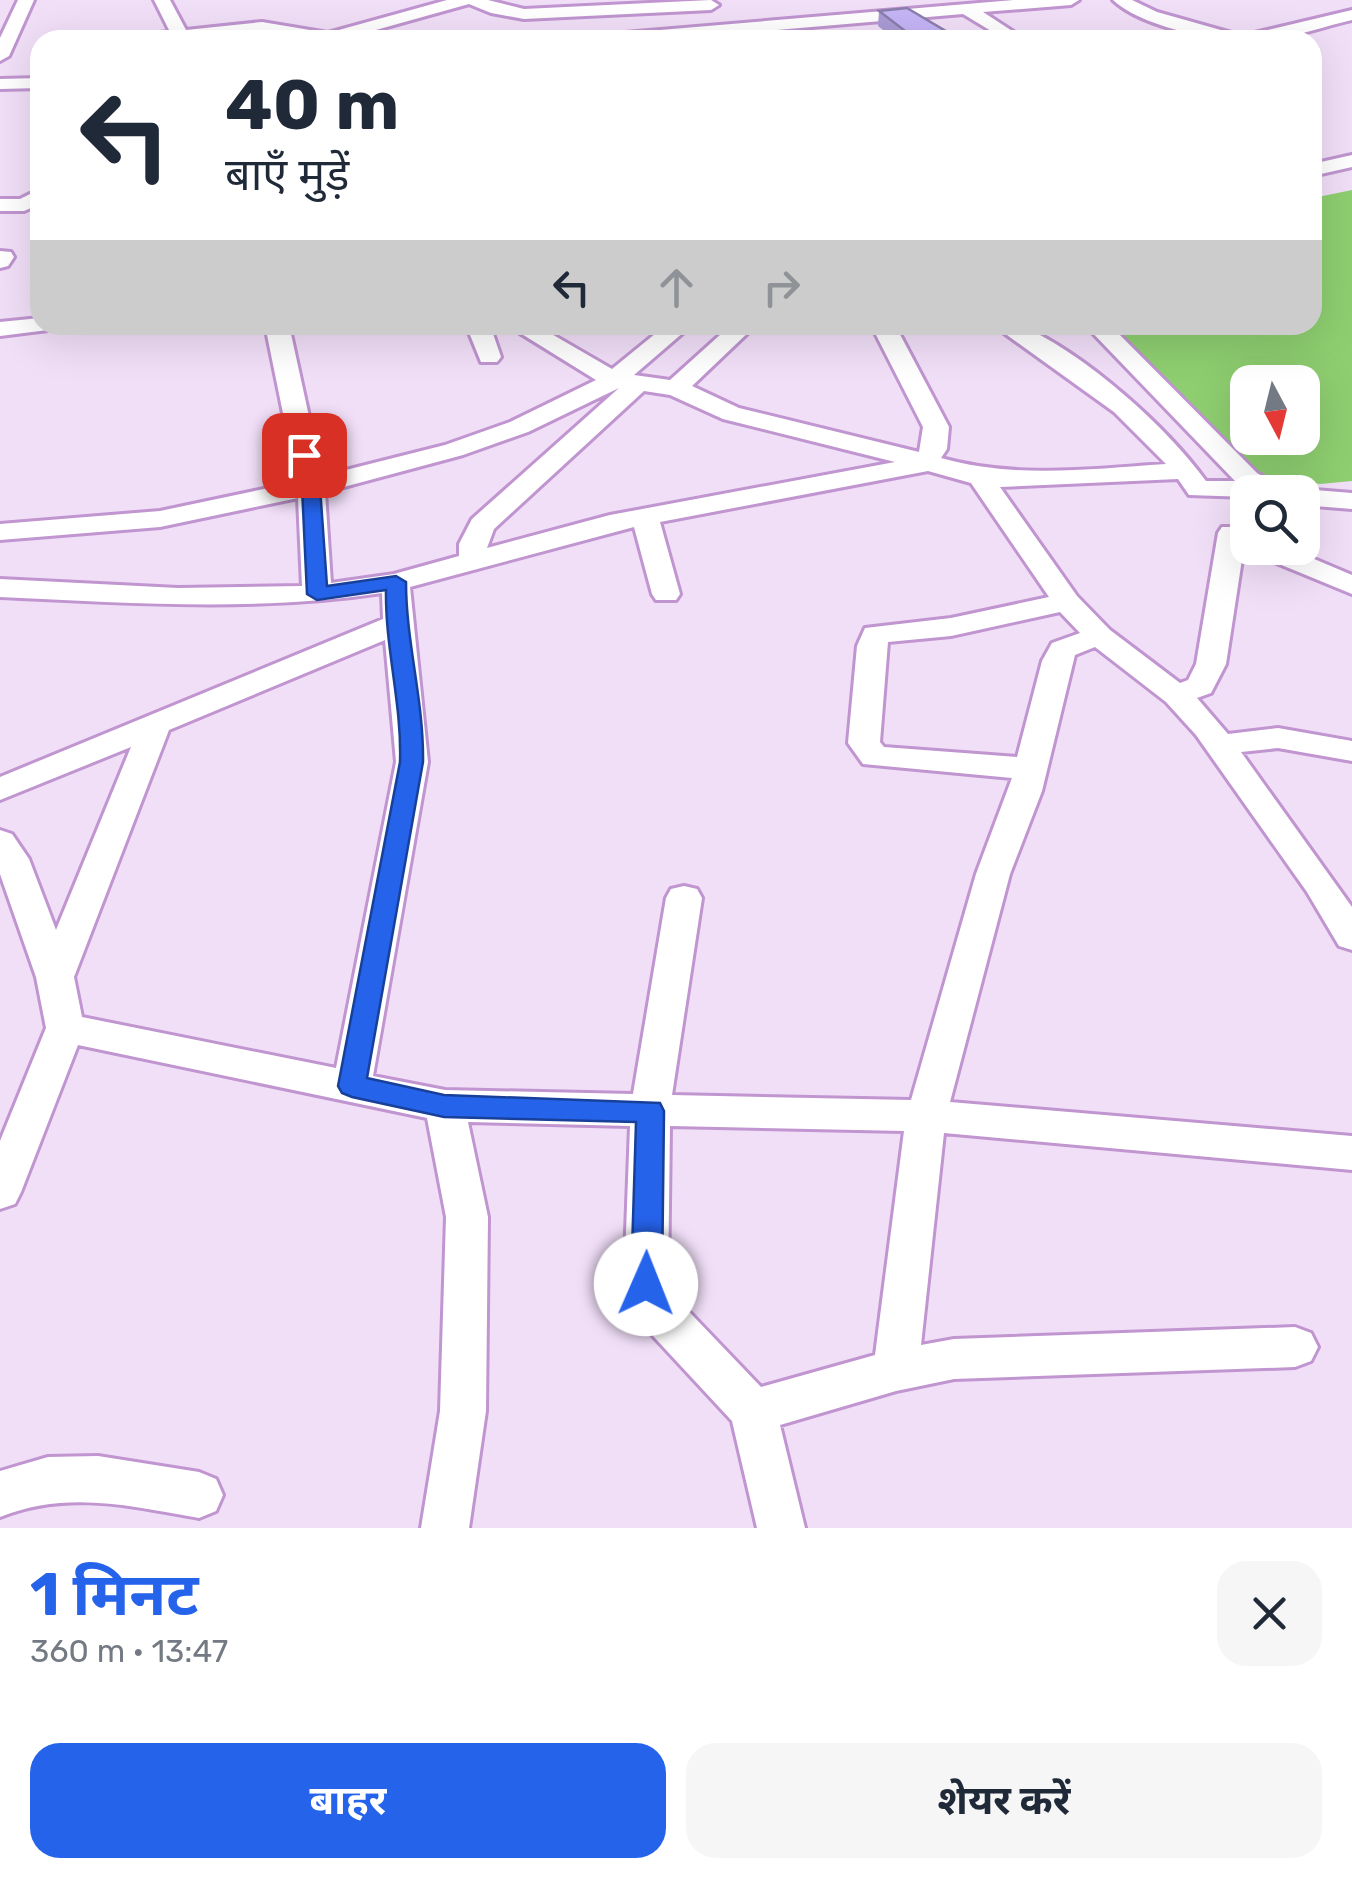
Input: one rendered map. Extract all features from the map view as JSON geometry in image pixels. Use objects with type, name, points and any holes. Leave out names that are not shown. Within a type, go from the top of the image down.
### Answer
[{"type":"street","points":[[0,56],[26,0]]},
{"type":"street","points":[[162,0],[178,30]]},
{"type":"street","points":[[361,30],[465,0]]},
{"type":"street","points":[[474,0],[497,10],[524,14],[710,3],[727,30],[952,7],[1071,0]]},
{"type":"street","points":[[1121,0],[1156,20],[1213,30]]},
{"type":"street","points":[[952,7],[998,30]]},
{"type":"street","points":[[910,14],[934,30]]},
{"type":"street","points":[[1291,30],[1352,16]]},
{"type":"street","points":[[222,30],[288,30]]},
{"type":"street","points":[[0,84],[30,83]]},
{"type":"street","points":[[1322,168],[1352,160]]},
{"type":"street","points":[[0,205],[30,201]]},
{"type":"street","points":[[0,329],[30,326]]},
{"type":"street","points":[[279,335],[311,487],[317,594]]},
{"type":"street","points":[[481,335],[489,357]]},
{"type":"street","points":[[539,335],[626,382],[676,388],[732,414],[810,430],[980,477],[1019,481],[1192,480],[1230,485]]},
{"type":"street","points":[[472,560],[473,544],[482,525],[671,335]]},
{"type":"street","points":[[676,388],[733,335]]},
{"type":"street","points":[[0,588],[178,596],[317,594],[396,582],[645,516],[924,464],[934,450],[936,427],[889,335]]},
{"type":"street","points":[[1020,335],[1122,402],[1156,434],[1192,480],[1208,512],[1230,529]]},
{"type":"street","points":[[1106,335],[1245,475]]},
{"type":"street","points":[[0,532],[160,520],[311,487],[488,439],[626,382]]},
{"type":"street","points":[[980,477],[1067,602],[1099,636],[1177,695],[1218,745],[1320,884],[1352,936]]},
{"type":"street","points":[[1320,497],[1347,498]]},
{"type":"street","points":[[645,516],[666,594]]},
{"type":"street","points":[[1177,695],[1200,686],[1211,664],[1234,565]]},
{"type":"street","points":[[1304,565],[1352,586]]},
{"type":"street","points":[[352,1086],[412,762],[412,725],[396,626],[396,582]]},
{"type":"street","points":[[1030,768],[874,758],[864,743],[872,646],[876,634],[890,630],[951,627],[1067,602]]},
{"type":"street","points":[[0,789],[396,626]]},
{"type":"street","points":[[896,1370],[926,1116],[993,874],[1030,768],[1057,660],[1064,649],[1099,636]]},
{"type":"street","points":[[55,978],[154,728]]},
{"type":"street","points":[[1218,745],[1278,738],[1352,751]]},
{"type":"street","points":[[0,842],[12,859],[55,978],[65,1028],[0,1192]]},
{"type":"street","points":[[684,898],[650,1111],[646,1284],[658,1310],[753,1411],[781,1528]]},
{"type":"street","points":[[65,1028],[444,1106],[926,1116],[1352,1153]]},
{"type":"street","points":[[444,1106],[467,1217],[463,1411],[444,1528]]},
{"type":"street","points":[[753,1411],[896,1370],[954,1359],[1294,1348]]},
{"type":"street","points":[[0,1494],[44,1479],[81,1476],[199,1495]]},
{"type":"shaded area","points":[[1352,190],[1352,481],[1320,484],[1320,475],[1260,475],[1240,455],[1320,455],[1320,365],[1230,365],[1230,446],[1117,335],[1322,335],[1322,196]]},
{"type":"building","points":[[907,8],[944,30],[904,30],[879,11]]},
{"type":"route","points":[[304,455],[311,487],[317,594],[396,582],[396,626],[412,725],[412,762],[352,1086],[444,1106],[650,1111],[646,1284]]}]
